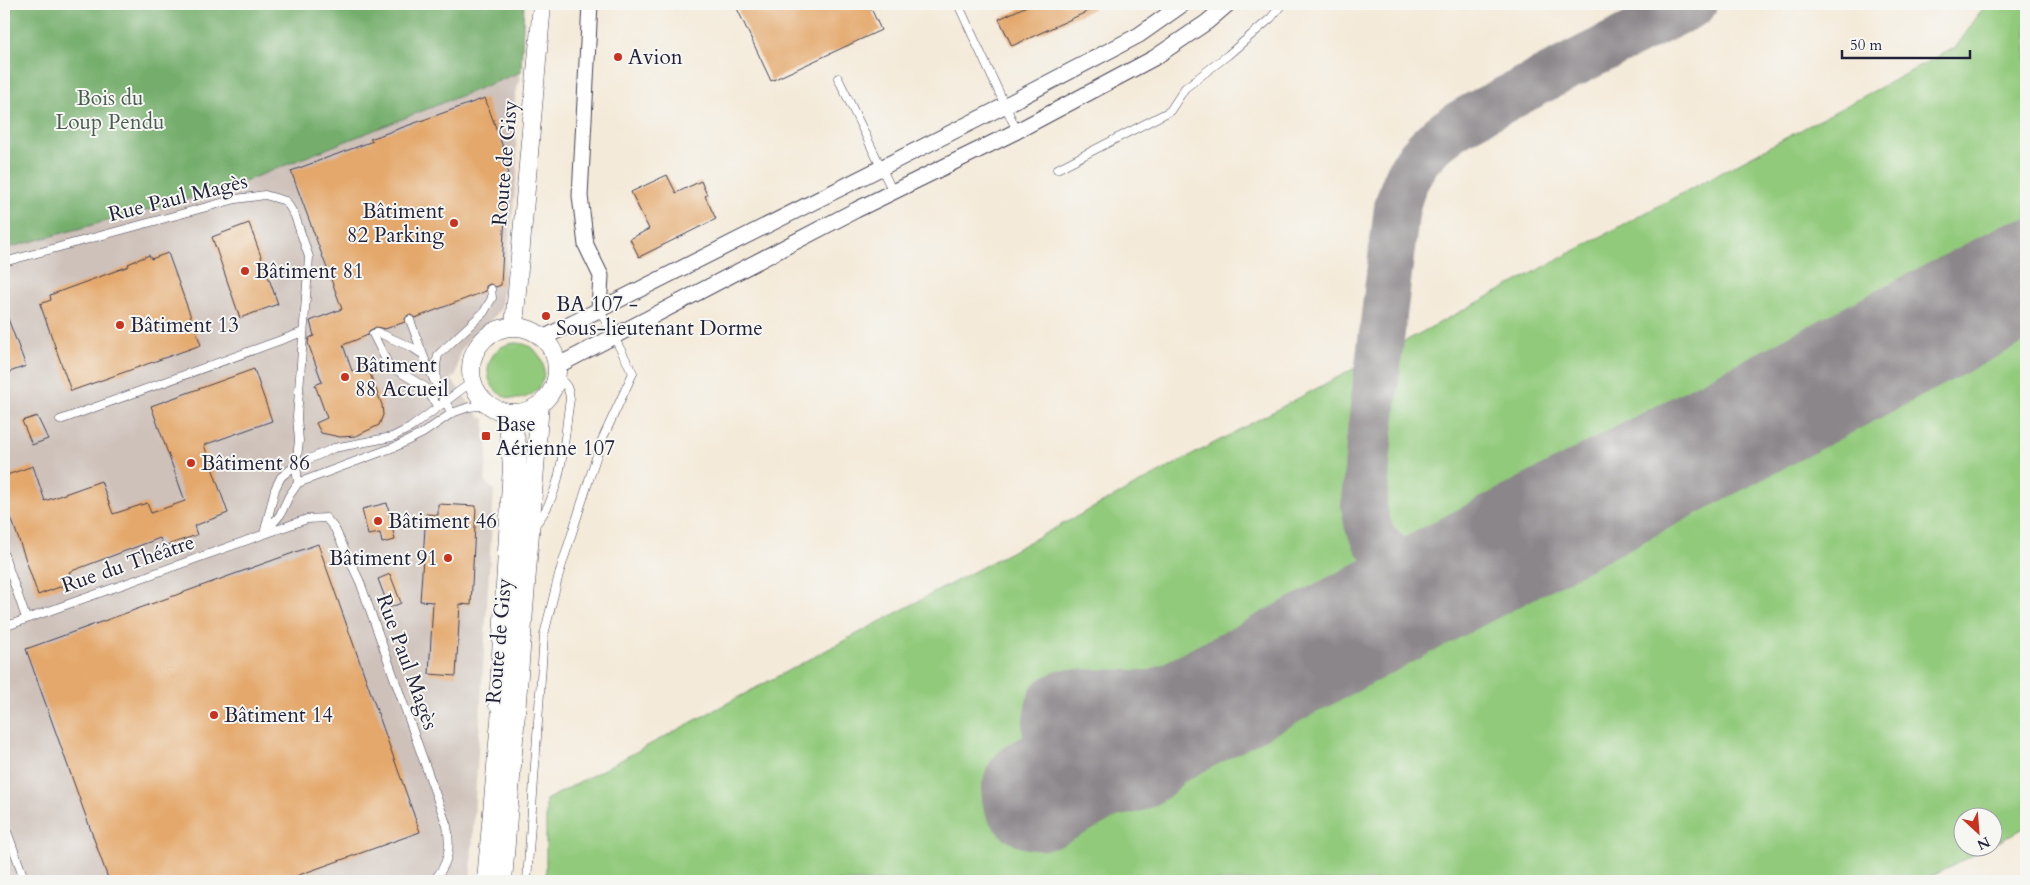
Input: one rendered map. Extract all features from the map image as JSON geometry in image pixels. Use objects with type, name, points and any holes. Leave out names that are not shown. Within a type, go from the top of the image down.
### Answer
[{"type":"street","name":"Route de Gisy","points":[[514,326],[542,4]]},
{"type":"street","points":[[590,4],[580,196],[586,245],[601,276],[599,309]]},
{"type":"street","points":[[543,338],[1004,106],[1139,35],[1183,4]]},
{"type":"street","points":[[557,370],[614,336],[856,210],[1017,131],[1154,58],[1207,22],[1228,4]]},
{"type":"street","points":[[514,326],[526,329],[543,338],[550,346],[557,370],[550,394],[540,404],[531,410],[501,410],[480,396],[473,381],[471,371],[473,357],[480,344],[502,328],[514,326]]},
{"type":"street","name":"Route de Gisy","points":[[503,881],[540,404]]},
{"type":"street","name":"Route de Gisy","points":[[486,881],[510,606],[518,449],[501,410]]},
{"type":"lane","points":[[590,19],[595,4]]},
{"type":"lane","points":[[958,4],[1017,131]]},
{"type":"lane","points":[[1056,170],[1170,111],[1186,88],[1271,18],[1282,4]]},
{"type":"lane","points":[[838,78],[893,192]]},
{"type":"lane","name":"Rue Paul Magès","points":[[4,262],[236,199],[265,195],[286,201],[295,216],[309,257],[296,417],[300,441],[296,465],[298,483]]},
{"type":"lane","points":[[437,389],[436,365],[438,355],[490,304],[492,298],[491,289]]},
{"type":"lane","points":[[527,881],[544,634],[559,574],[601,442],[633,373],[599,309]]},
{"type":"lane","points":[[410,320],[437,389],[452,413]]},
{"type":"lane","points":[[60,420],[303,332]]},
{"type":"lane","points":[[422,354],[413,348],[375,333],[388,364],[425,387],[438,406]]},
{"type":"lane","points":[[531,528],[542,517],[550,503],[557,482],[570,399],[570,390],[557,370]]},
{"type":"lane","points":[[264,534],[275,489],[281,477],[296,465],[334,448],[392,437],[410,428],[473,381]]},
{"type":"lane","points":[[264,534],[280,516],[289,496],[298,483],[397,446],[423,433],[452,413],[469,407],[501,410],[507,466],[492,730],[477,881]]},
{"type":"lane","name":"Rue Paul Magès","points":[[264,534],[306,520],[326,518],[335,529],[360,582],[447,826],[450,842],[448,858],[442,871],[433,881]]},
{"type":"lane","name":"Rue du Théâtre","points":[[4,627],[264,534]]},
{"type":"lane","points":[[4,555],[26,618]]},
{"type":"lane","points":[[4,823],[25,881]]},
{"type":"shaded area","points":[[521,72],[515,98],[517,174],[501,308],[496,315],[469,339],[460,352],[456,375],[451,379],[480,417],[485,419],[484,439],[488,440],[485,482],[494,490],[470,881],[4,881],[4,249],[225,189]]},
{"type":"green space","name":"Bois du Loup Pendu","points":[[4,4],[524,4],[521,72],[225,189],[4,249]]},
{"type":"green space","points":[[1986,4],[2026,4],[2026,827],[2002,840],[2002,808],[1952,808],[1952,858],[1968,858],[1923,881],[546,881],[546,800],[1956,47]]},
{"type":"green space","points":[[516,343],[531,348],[539,356],[544,371],[539,386],[531,394],[516,399],[501,394],[493,386],[488,371],[493,356],[501,348]]},
{"type":"building","points":[[735,4],[869,4],[881,30],[771,81]]},
{"type":"building","points":[[1031,4],[1104,4],[1012,46],[999,19]]},
{"type":"building","points":[[485,98],[508,161],[501,285],[496,287],[490,284],[486,286],[486,291],[415,318],[408,315],[405,322],[385,329],[376,327],[369,331],[368,335],[343,345],[352,371],[367,366],[382,405],[383,415],[379,425],[356,436],[340,437],[321,433],[316,423],[327,418],[315,385],[322,382],[308,343],[309,338],[314,336],[310,321],[342,309],[291,171],[373,141],[370,139]]},
{"type":"building","points":[[667,175],[676,193],[701,181],[707,195],[705,196],[716,219],[639,257],[630,239],[649,229],[631,192]]},
{"type":"building","name":"Bâtiment 81","points":[[249,223],[278,304],[240,318],[212,237]]},
{"type":"building","name":"Bâtiment 13","points":[[168,253],[201,345],[71,391],[40,304],[51,300],[50,295],[129,266],[128,264],[149,255],[151,259]]},
{"type":"building","points":[[4,311],[26,366],[4,374]]},
{"type":"building","name":"Bâtiment 86","points":[[254,369],[272,421],[204,445],[228,513],[194,526],[197,535],[164,546],[160,538],[69,572],[73,582],[38,595],[4,497],[4,476],[33,466],[45,501],[101,481],[113,514],[147,503],[151,513],[185,501],[151,406]]},
{"type":"building","points":[[37,416],[48,439],[32,445],[22,421]]},
{"type":"building","name":"Bâtiment 46","points":[[387,503],[395,540],[382,543],[380,533],[368,535],[362,509]]},
{"type":"building","name":"Bâtiment 91","points":[[438,504],[476,506],[471,605],[460,604],[456,676],[429,674],[433,602],[420,601],[426,514],[438,515]]},
{"type":"building","name":"Bâtiment 14","points":[[318,544],[420,832],[282,881],[109,881],[26,649]]},
{"type":"building","points":[[390,574],[401,603],[389,608],[378,579]]},
{"type":"taxiway","points":[[1488,559],[1459,567],[1431,570],[1412,566],[1390,556],[1375,540],[1367,523],[1364,505],[1370,432],[1397,207],[1402,191],[1411,170],[1420,156],[1444,134],[1476,114],[1694,4]]},
{"type":"taxiway","points":[[1181,718],[1177,746],[1170,762],[1148,784],[1120,793],[1091,789],[1077,783],[1057,763],[1047,744],[1046,721],[1051,699],[1065,692],[1228,694]]},
{"type":"runway","points":[[1039,793],[2026,277]]},
{"type":"place","name":"Avion","points":[[618,57]]},
{"type":"place","name":"Bâtiment 82 Parking","points":[[454,223]]},
{"type":"place","name":"Bâtiment 81","points":[[245,271]]},
{"type":"place","name":"BA 107 - Sous-lieutenant Dorme","points":[[546,316]]},
{"type":"place","name":"Bâtiment 13","points":[[120,325]]},
{"type":"place","name":"Bâtiment 88 Accueil","points":[[345,377]]},
{"type":"place","name":"Base Aérienne 107","points":[[486,436]]},
{"type":"place","name":"Bâtiment 86","points":[[191,463]]},
{"type":"place","name":"Bâtiment 46","points":[[378,521]]},
{"type":"place","name":"Bâtiment 91","points":[[448,558]]},
{"type":"place","name":"Bâtiment 14","points":[[214,715]]}]
